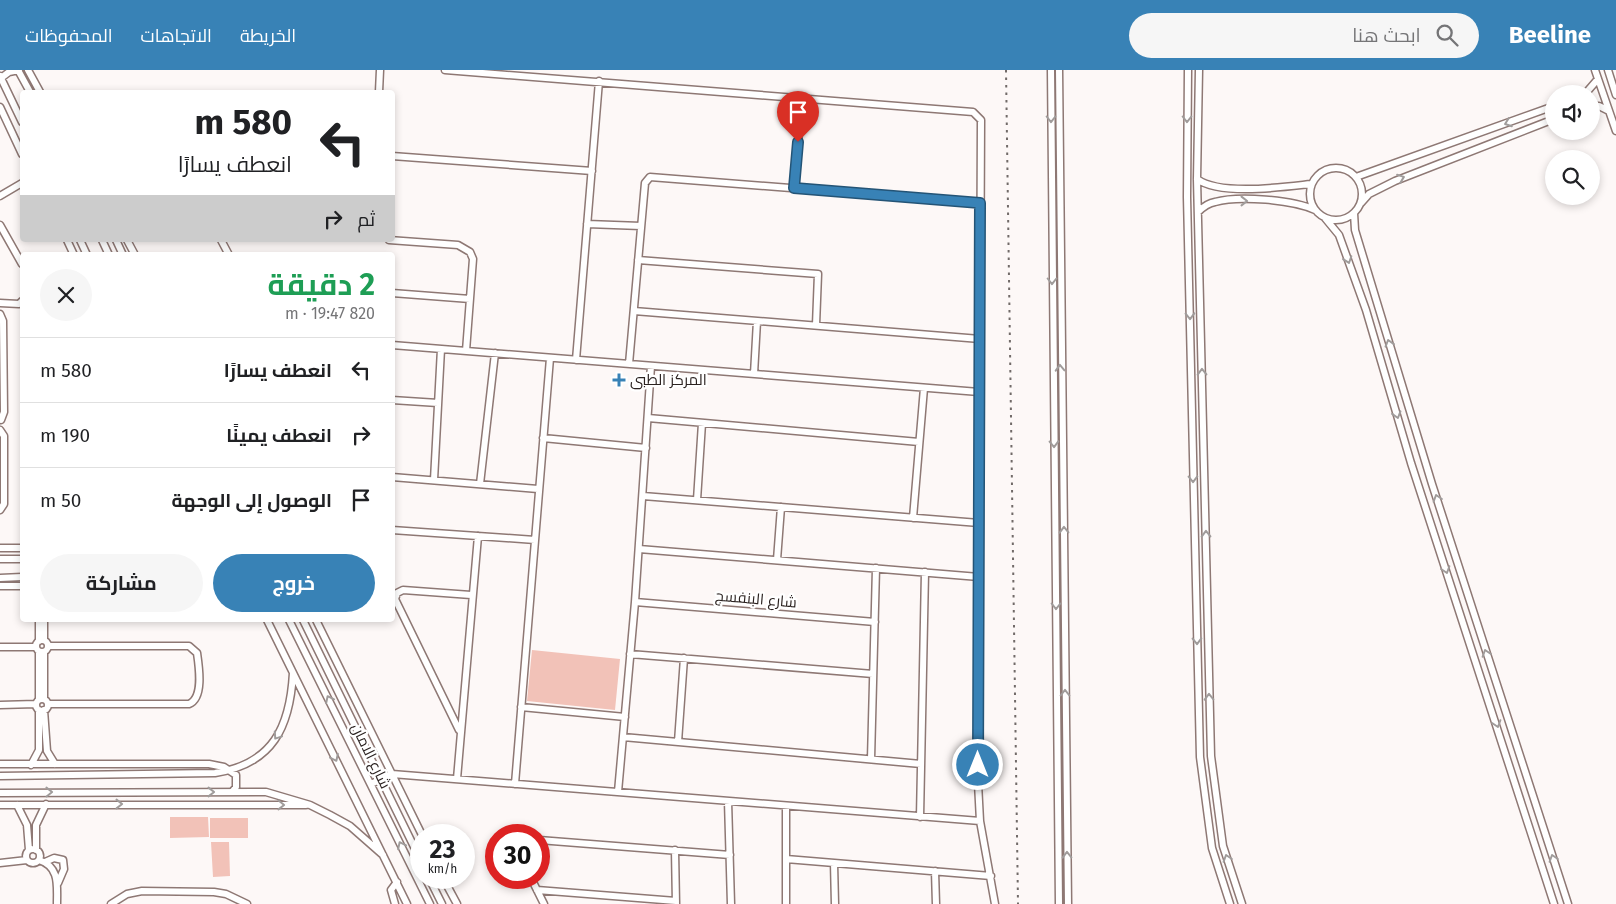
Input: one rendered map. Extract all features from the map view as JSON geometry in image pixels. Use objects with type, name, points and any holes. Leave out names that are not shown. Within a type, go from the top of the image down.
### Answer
[{"type":"street","points":[[20,118],[1,77],[9,72],[19,70],[29,90]]},
{"type":"street","points":[[28,70],[39,90]]},
{"type":"street","points":[[379,90],[380,70]]},
{"type":"street","points":[[445,70],[599,80],[976,113],[981,120],[978,783],[980,821],[995,904]]},
{"type":"street","points":[[1051,70],[1059,904]]},
{"type":"street","points":[[1059,70],[1060,356],[1068,904]]},
{"type":"street","points":[[1188,70],[1189,292],[1200,757],[1212,848],[1230,904]]},
{"type":"street","points":[[1199,70],[1197,179],[1210,745],[1223,846],[1242,904]]},
{"type":"street","points":[[1595,70],[1616,132]]},
{"type":"street","points":[[1608,70],[1616,95]]},
{"type":"street","points":[[1593,85],[1598,79]]},
{"type":"street","points":[[576,360],[599,80]]},
{"type":"street","points":[[794,188],[802,98]]},
{"type":"street","points":[[1600,106],[1609,111]]},
{"type":"street","points":[[0,107],[20,150]]},
{"type":"street","points":[[1356,177],[1545,109]]},
{"type":"street","points":[[1325,218],[1337,220],[1354,213],[1369,194],[1377,188],[1545,123]]},
{"type":"street","points":[[1187,145],[1199,145]]},
{"type":"street","points":[[395,156],[592,171]]},
{"type":"street","points":[[1316,211],[1310,199],[1311,184],[1322,172],[1334,168],[1346,170],[1356,177],[1362,190],[1361,204]]},
{"type":"street","points":[[630,364],[645,183],[650,177],[980,203]]},
{"type":"street","points":[[1197,179],[1207,185],[1219,187],[1282,188],[1311,184]]},
{"type":"street","points":[[0,196],[20,184]]},
{"type":"street","points":[[1198,212],[1209,204],[1222,200],[1284,201],[1316,211],[1340,235],[1366,310],[1411,463],[1554,904]]},
{"type":"street","points":[[1354,213],[1354,230],[1432,484],[1568,904]]},
{"type":"street","points":[[0,224],[20,260]]},
{"type":"street","points":[[587,224],[641,226]]},
{"type":"street","points":[[395,241],[458,246],[468,249],[473,259],[466,351]]},
{"type":"street","points":[[638,260],[818,274],[816,326]]},
{"type":"street","points":[[1189,292],[1200,292]]},
{"type":"street","points":[[395,293],[470,299]]},
{"type":"street","points":[[0,303],[20,303]]},
{"type":"street","points":[[1366,310],[1378,307]]},
{"type":"street","points":[[634,311],[980,339]]},
{"type":"street","points":[[0,314],[4,321],[4,412],[0,420],[3,425],[0,430],[4,436],[4,504],[0,510]]},
{"type":"street","points":[[754,374],[757,321]]},
{"type":"street","points":[[395,345],[979,392]]},
{"type":"street","points":[[434,480],[441,349]]},
{"type":"street","points":[[480,484],[495,353]]},
{"type":"street","points":[[515,784],[550,358]]},
{"type":"street","points":[[618,792],[635,602],[651,366]]},
{"type":"street","points":[[913,518],[924,388]]},
{"type":"street","points":[[395,400],[438,403]]},
{"type":"street","points":[[648,418],[919,442]]},
{"type":"street","points":[[697,500],[702,422]]},
{"type":"street","points":[[542,438],[646,448]]},
{"type":"street","points":[[395,477],[538,489]]},
{"type":"street","points":[[643,496],[979,523]]},
{"type":"street","points":[[777,560],[781,507]]},
{"type":"street","points":[[395,530],[535,540]]},
{"type":"street","points":[[457,779],[471,595],[478,536]]},
{"type":"street","points":[[0,548],[20,548]]},
{"type":"street","points":[[639,549],[978,577]]},
{"type":"street","points":[[0,559],[20,559]]},
{"type":"street","points":[[871,759],[876,568]]},
{"type":"street","points":[[920,817],[925,572]]},
{"type":"street","points":[[0,578],[20,577]]},
{"type":"street","points":[[0,586],[20,586]]},
{"type":"street","points":[[460,731],[395,599],[397,593],[403,590],[471,595]]},
{"type":"street","name":"شارع البنفسج","points":[[635,602],[875,622]]},
{"type":"street","points":[[39,622],[42,646]]},
{"type":"street","points":[[30,765],[39,750],[44,622]]},
{"type":"street","points":[[267,622],[407,904]]},
{"type":"street","name":"شارع الامان","points":[[290,622],[430,904]]},
{"type":"street","points":[[304,622],[410,838]]},
{"type":"street","points":[[317,622],[417,824]]},
{"type":"street","points":[[0,647],[189,646],[197,653],[198,693],[195,700],[189,704],[0,705]]},
{"type":"street","points":[[630,654],[873,674]]},
{"type":"street","points":[[678,742],[684,658]]},
{"type":"street","points":[[0,776],[215,773],[231,770],[261,755],[282,729],[289,713],[293,673]]},
{"type":"street","points":[[42,705],[47,751],[55,764]]},
{"type":"street","points":[[521,707],[625,717]]},
{"type":"street","points":[[623,737],[921,764]]},
{"type":"street","points":[[0,764],[209,764],[231,770],[237,781],[232,792]]},
{"type":"street","points":[[14,764],[14,775]]},
{"type":"street","points":[[371,784],[392,774],[980,821]]},
{"type":"street","points":[[1202,783],[1214,782]]},
{"type":"street","points":[[86,792],[86,804]]},
{"type":"street","points":[[0,793],[266,792],[310,805],[350,826],[383,855]]},
{"type":"street","points":[[728,801],[731,904]]},
{"type":"street","points":[[27,860],[26,856],[33,850],[36,824],[46,804]]},
{"type":"street","points":[[0,805],[310,805]]},
{"type":"street","points":[[17,805],[27,824],[33,850],[40,854],[42,861],[54,871],[57,884],[57,904]]},
{"type":"street","points":[[786,806],[786,904]]},
{"type":"street","points":[[550,841],[730,855]]},
{"type":"street","points":[[537,890],[676,903],[675,850]]},
{"type":"street","points":[[0,863],[27,860],[33,863],[54,858],[63,860],[64,869],[57,884]]},
{"type":"street","points":[[786,859],[991,876]]},
{"type":"street","points":[[834,863],[835,904]]},
{"type":"street","points":[[935,871],[936,904]]},
{"type":"street","points":[[391,902],[391,890],[397,882]]},
{"type":"street","points":[[425,893],[432,889]]},
{"type":"street","points":[[434,889],[442,904]]},
{"type":"street","points":[[449,889],[457,904]]},
{"type":"street","points":[[537,890],[544,904]]},
{"type":"street","points":[[111,904],[127,894],[150,891],[214,892],[226,894],[247,904]]},
{"type":"shaded area","points":[[532,650],[620,659],[615,710],[527,701]]},
{"type":"shaded area","points":[[170,817],[208,817],[209,837],[170,838]]},
{"type":"shaded area","points":[[210,818],[248,818],[248,838],[210,838]]},
{"type":"shaded area","points":[[211,842],[229,842],[230,876],[213,877]]},
{"type":"railway","points":[[1006,70],[1018,904]]},
{"type":"place","name":"المركز الطبى","points":[[619,380]]},
{"type":"route","points":[[798,142],[794,188],[980,203],[978,765]]}]
